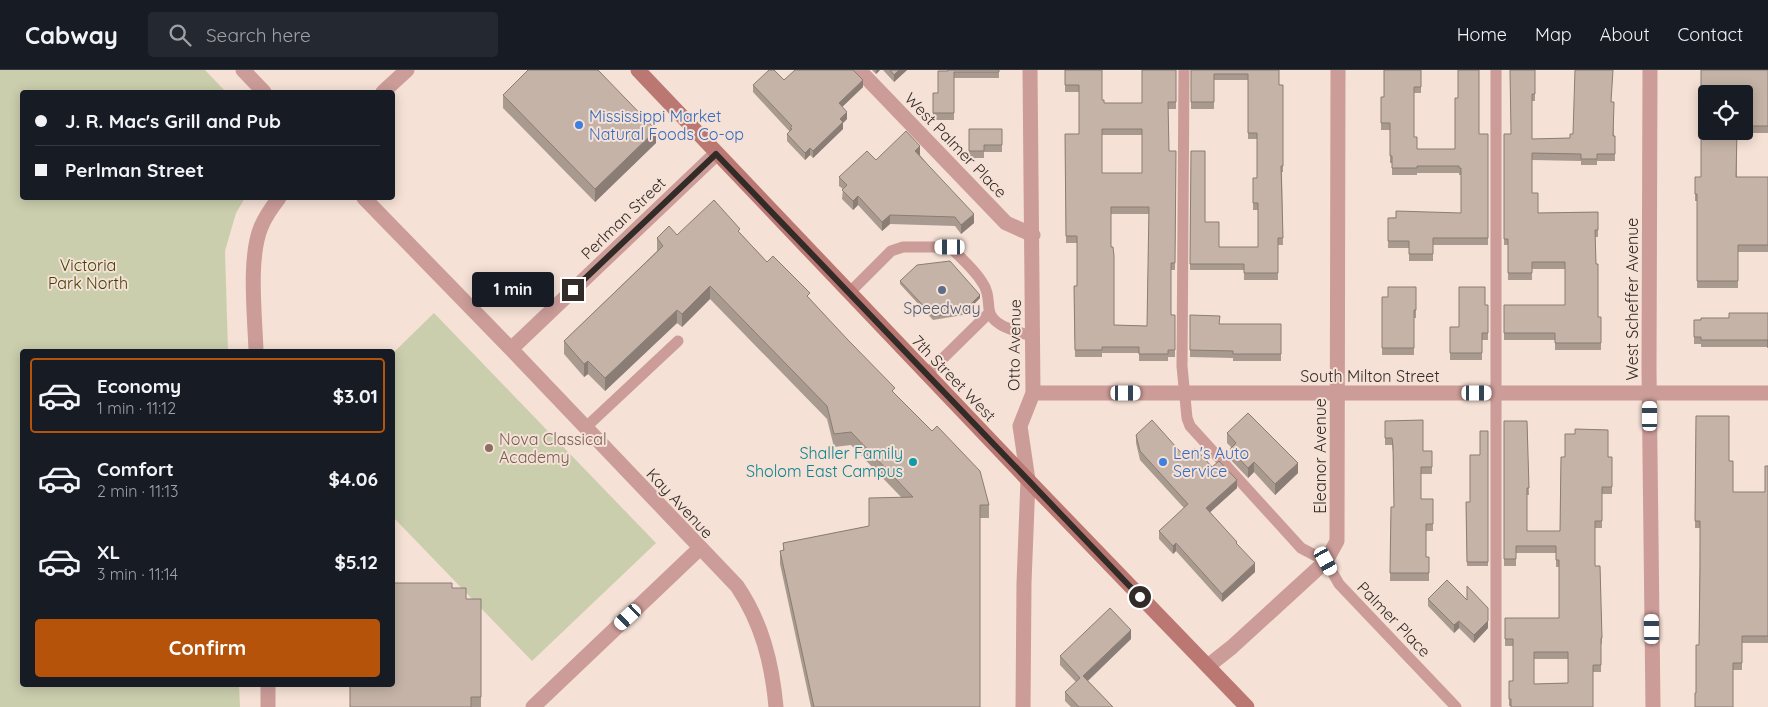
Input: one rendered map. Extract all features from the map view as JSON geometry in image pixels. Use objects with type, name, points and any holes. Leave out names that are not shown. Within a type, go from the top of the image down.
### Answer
[{"type":"main road","name":"7th Street West","points":[[638,70],[716,154],[1247,707]]},
{"type":"street","points":[[243,70],[262,90]]},
{"type":"street","points":[[385,90],[407,70]]},
{"type":"street","name":"West Palmer Place","points":[[860,70],[1006,223],[1033,235]]},
{"type":"street","name":"Otto Avenue","points":[[1023,707],[1024,584],[1028,480],[1020,426],[1033,393],[1030,70]]},
{"type":"street","name":"Eleanor Avenue","points":[[1208,666],[1232,647],[1326,561],[1337,541],[1338,70]]},
{"type":"street","name":"West Scheffer Avenue","points":[[1650,70],[1650,393],[1653,707]]},
{"type":"street","name":"Perlman Street","points":[[511,349],[716,154]]},
{"type":"street","points":[[256,349],[254,278],[256,249],[260,229],[277,200]]},
{"type":"street","name":"Kay Avenue","points":[[366,200],[511,349],[699,549],[737,586],[750,606],[766,648],[776,707]]},
{"type":"street","name":"South Milton Street","points":[[1033,393],[1768,393]]},
{"type":"street","points":[[533,707],[699,549]]},
{"type":"street","points":[[268,687],[268,707]]},
{"type":"lane","points":[[1184,70],[1182,366],[1190,426],[1301,548],[1326,561]]},
{"type":"lane","points":[[1496,70],[1496,707]]},
{"type":"lane","points":[[850,293],[891,251],[903,246],[950,247],[982,282],[988,293],[989,313],[993,320],[1033,337]]},
{"type":"lane","points":[[927,374],[989,313]]},
{"type":"lane","points":[[585,428],[678,341]]},
{"type":"lane","name":"Palmer Place","points":[[1326,561],[1339,584],[1456,707]]},
{"type":"green space","name":"Victoria Park North","points":[[0,70],[205,70],[224,90],[20,90],[20,200],[244,200],[236,213],[225,251],[228,349],[20,349],[20,687],[239,687],[240,707],[0,707]]},
{"type":"green space","points":[[434,313],[656,543],[532,661],[395,519],[395,351]]},
{"type":"building","name":"Mississippi Market Natural Foods Co-op","points":[[528,70],[598,70],[656,130],[595,189],[503,95]]},
{"type":"building","points":[[769,70],[774,70],[784,80],[795,70],[853,70],[863,80],[839,103],[847,112],[840,119],[843,122],[813,151],[810,148],[805,153],[787,134],[792,129],[790,128],[792,126],[753,85]]},
{"type":"building","points":[[890,70],[899,70],[894,75]]},
{"type":"building","points":[[999,70],[999,72],[954,72],[954,113],[933,113],[933,93],[938,93],[938,71]]},
{"type":"building","points":[[1065,70],[1102,70],[1102,100],[1104,100],[1104,103],[1142,103],[1142,70],[1176,70],[1176,102],[1168,102],[1169,151],[1176,151],[1175,263],[1171,263],[1171,315],[1175,315],[1175,350],[1168,350],[1168,354],[1139,354],[1139,347],[1102,347],[1102,350],[1075,350],[1074,286],[1077,286],[1077,236],[1066,236],[1065,134],[1079,134],[1079,85],[1065,85]],"holes":[[[1102,129],[1142,129],[1142,173],[1102,173]],[[1111,207],[1149,207],[1147,326],[1114,325],[1114,256],[1113,247],[1111,247]]]},
{"type":"building","points":[[1191,70],[1279,70],[1279,85],[1283,85],[1283,166],[1281,166],[1283,238],[1278,238],[1278,273],[1244,273],[1244,264],[1190,264],[1191,151],[1205,151],[1205,222],[1219,222],[1219,247],[1258,247],[1258,203],[1253,203],[1253,178],[1257,178],[1257,133],[1248,133],[1248,74],[1214,74],[1214,102],[1191,102]]},
{"type":"building","points":[[1384,70],[1421,70],[1421,87],[1414,87],[1414,137],[1417,137],[1417,149],[1455,149],[1455,98],[1458,98],[1458,70],[1479,70],[1479,134],[1488,134],[1488,238],[1433,238],[1433,254],[1409,254],[1409,241],[1388,241],[1388,218],[1396,218],[1396,211],[1461,213],[1461,168],[1459,166],[1417,166],[1417,168],[1392,168],[1390,123],[1381,123],[1381,97],[1384,97]]},
{"type":"building","points":[[1510,70],[1535,70],[1535,94],[1532,94],[1532,139],[1570,138],[1570,134],[1573,134],[1575,70],[1613,70],[1611,102],[1614,102],[1613,136],[1615,136],[1615,154],[1597,154],[1597,159],[1581,159],[1581,154],[1532,153],[1532,193],[1538,193],[1538,213],[1598,212],[1598,230],[1595,230],[1596,264],[1598,264],[1598,317],[1601,317],[1601,343],[1555,343],[1555,333],[1504,333],[1504,305],[1565,305],[1565,262],[1532,262],[1532,273],[1508,273],[1508,239],[1504,239],[1504,134],[1511,134]]},
{"type":"building","points":[[1701,70],[1768,70],[1768,126],[1753,126],[1753,85],[1701,85]]},
{"type":"building","points":[[969,129],[1002,129],[1002,145],[984,145],[984,151],[969,151]]},
{"type":"building","points":[[906,131],[920,146],[915,151],[974,214],[961,225],[955,217],[890,215],[882,222],[858,196],[853,201],[842,190],[847,185],[839,177],[867,151],[876,160]]},
{"type":"building","points":[[1701,140],[1737,140],[1736,177],[1768,177],[1768,245],[1738,245],[1738,281],[1697,281],[1697,194],[1695,194],[1695,177],[1701,177]]},
{"type":"building","name":"Shaller Family Sholom East Campus","points":[[714,200],[740,229],[738,231],[767,262],[773,256],[810,293],[807,296],[895,388],[892,391],[932,431],[937,426],[980,471],[989,505],[980,505],[980,707],[814,707],[780,551],[784,550],[783,543],[869,526],[869,498],[913,497],[851,432],[834,434],[827,406],[710,286],[682,314],[677,310],[605,378],[588,361],[584,364],[564,341],[663,246],[657,238],[669,226],[677,235]]},
{"type":"building","points":[[950,261],[980,295],[963,312],[933,316],[900,281],[917,265]]},
{"type":"building","points":[[1388,287],[1416,287],[1414,348],[1382,348],[1382,297],[1388,297]]},
{"type":"building","points":[[1459,287],[1485,287],[1485,305],[1488,305],[1488,333],[1482,333],[1482,353],[1450,353],[1450,327],[1459,327]]},
{"type":"building","points":[[1729,313],[1768,313],[1768,340],[1701,340],[1701,337],[1694,337],[1694,320],[1701,320],[1701,318],[1729,318]]},
{"type":"building","points":[[1190,315],[1220,316],[1219,324],[1281,324],[1281,354],[1233,354],[1233,351],[1190,350]]},
{"type":"building","points":[[1248,413],[1298,463],[1275,484],[1254,462],[1248,468],[1230,449],[1236,443],[1227,433]]},
{"type":"building","points":[[1696,416],[1729,416],[1729,461],[1733,461],[1733,492],[1765,492],[1765,466],[1768,466],[1768,636],[1742,636],[1742,663],[1733,663],[1733,707],[1695,707],[1696,645],[1699,645],[1700,568],[1700,521],[1695,521]]},
{"type":"building","points":[[1152,420],[1185,457],[1195,448],[1212,467],[1219,461],[1237,480],[1206,508],[1255,563],[1222,594],[1176,543],[1173,546],[1159,531],[1188,504],[1140,451],[1136,435]]},
{"type":"building","points":[[1423,420],[1423,451],[1432,451],[1432,467],[1421,467],[1421,499],[1433,499],[1433,524],[1426,524],[1426,557],[1429,557],[1429,573],[1390,573],[1391,507],[1394,507],[1393,446],[1392,438],[1385,438],[1385,421]]},
{"type":"building","points":[[1504,421],[1527,421],[1529,488],[1527,488],[1527,531],[1560,531],[1561,457],[1565,457],[1565,434],[1575,434],[1575,429],[1608,430],[1608,457],[1612,457],[1612,487],[1602,487],[1602,521],[1595,521],[1595,566],[1600,566],[1602,638],[1601,665],[1593,665],[1593,707],[1511,707],[1509,681],[1513,681],[1513,639],[1505,639],[1505,618],[1559,618],[1559,560],[1556,560],[1556,546],[1516,546],[1516,559],[1504,559]],"holes":[[[1534,652],[1568,652],[1568,683],[1534,684]]]},
{"type":"building","points":[[1480,431],[1488,431],[1488,562],[1467,562],[1466,502],[1470,502],[1470,455],[1480,455]]},
{"type":"building","points":[[1447,580],[1467,600],[1467,586],[1488,608],[1488,621],[1474,635],[1459,621],[1454,625],[1428,599]]},
{"type":"building","points":[[395,583],[452,583],[452,588],[466,588],[466,599],[481,599],[481,697],[471,697],[471,707],[350,707],[350,687],[395,687]]},
{"type":"building","points":[[1110,608],[1131,630],[1083,676],[1113,707],[1079,707],[1065,692],[1080,678],[1060,656]]},
{"type":"place","name":"Mississippi Market Natural Foods Co-op","points":[[579,125]]},
{"type":"place","name":"Speedway","points":[[942,290]]},
{"type":"place","name":"Nova Classical Academy","points":[[489,448]]},
{"type":"place","name":"Shaller Family Sholom East Campus","points":[[913,462]]},
{"type":"place","name":"Len's Auto Service","points":[[1163,462]]},
{"type":"route","points":[[573,290],[716,154],[1140,597]]}]
